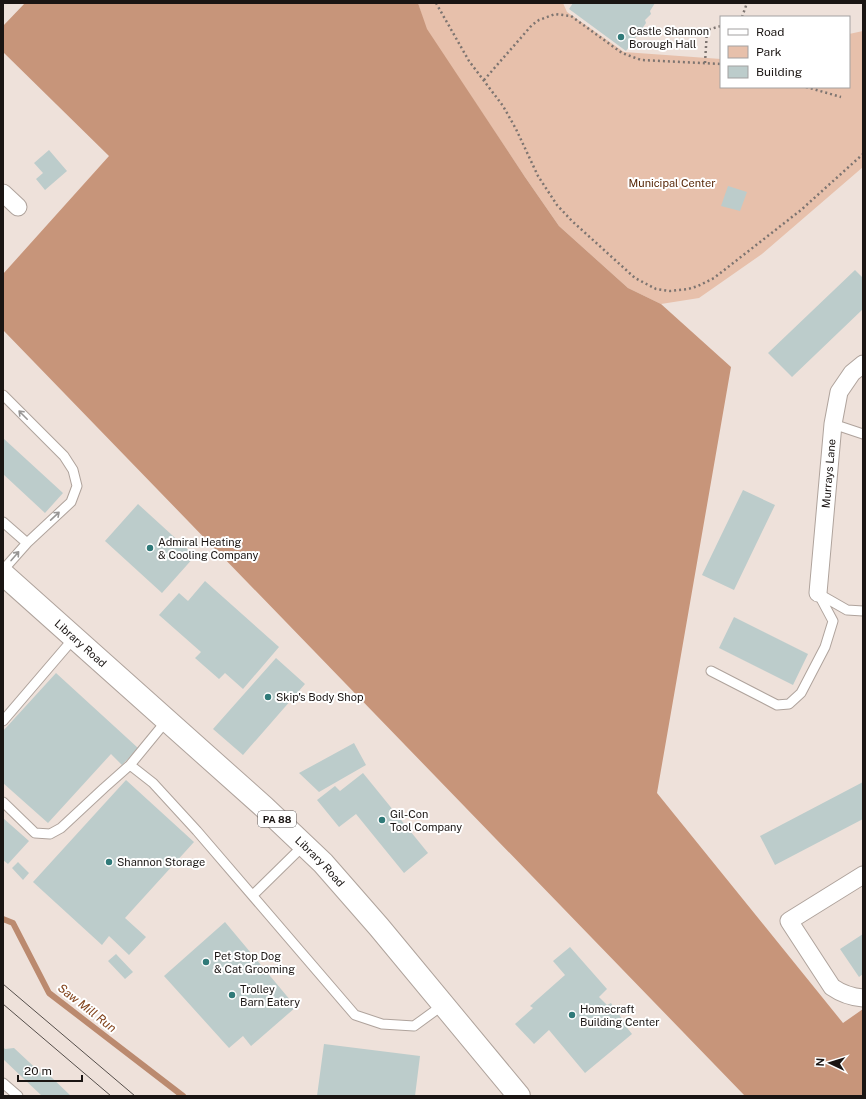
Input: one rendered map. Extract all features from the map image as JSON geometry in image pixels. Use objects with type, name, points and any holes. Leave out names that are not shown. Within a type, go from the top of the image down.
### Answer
[{"type":"main road","name":"Library Road","points":[[3,574],[264,807],[328,869],[519,1096]]},
{"type":"street","points":[[3,193],[18,207]]},
{"type":"street","name":"Murrays Lane","points":[[818,593],[833,424],[839,392],[852,373],[863,364]]},
{"type":"street","points":[[863,875],[789,921],[832,987],[851,997],[863,998]]},
{"type":"lane","points":[[3,395],[64,456],[73,470],[77,486],[71,502],[27,543],[3,570]]},
{"type":"lane","points":[[833,424],[863,434]]},
{"type":"lane","points":[[3,522],[27,543]]},
{"type":"lane","points":[[818,593],[847,610],[863,611]]},
{"type":"lane","points":[[711,670],[777,706],[789,704],[801,694],[825,646],[834,622],[818,593]]},
{"type":"lane","points":[[3,722],[74,638]]},
{"type":"lane","points":[[3,802],[35,833],[50,834],[61,828],[130,765],[167,720]]},
{"type":"lane","points":[[130,765],[153,783],[253,895],[355,1015],[382,1024],[414,1026],[443,1005]]},
{"type":"lane","points":[[253,895],[304,845]]},
{"type":"lane","points":[[3,1083],[18,1096]]},
{"type":"path","points":[[436,3],[469,61],[502,106],[516,129],[538,176],[557,205],[572,221],[636,278],[656,288],[670,290],[688,289],[714,278],[801,210],[863,154]]},
{"type":"path","points":[[742,16],[747,3]]},
{"type":"path","points":[[484,80],[532,25],[539,20],[555,14],[571,16],[622,53],[641,60],[720,64]]},
{"type":"path","points":[[705,63],[707,30],[720,26]]},
{"type":"path","points":[[810,88],[841,97]]},
{"type":"green space","name":"Municipal Center","points":[[418,3],[563,3],[567,12],[624,52],[720,59],[720,88],[850,88],[850,34],[863,31],[863,167],[762,254],[699,298],[661,304],[628,288],[559,226],[426,29]]},
{"type":"shaded area","points":[[25,3],[418,3],[427,29],[559,226],[628,288],[661,304],[731,367],[657,793],[843,1023],[863,1009],[863,1096],[745,1096],[3,330],[3,274],[109,156],[3,52],[3,26]]},
{"type":"building","name":"Castle Shannon Borough Hall","points":[[573,3],[655,3],[650,11],[651,14],[645,20],[646,23],[626,51],[569,9]]},
{"type":"building","points":[[49,150],[67,171],[45,190],[36,179],[43,173],[34,163]]},
{"type":"building","points":[[728,186],[747,192],[740,211],[721,206]]},
{"type":"building","points":[[855,270],[863,278],[863,309],[792,377],[768,353]]},
{"type":"building","points":[[3,438],[63,493],[45,513],[3,474]]},
{"type":"building","points":[[743,490],[775,505],[734,590],[702,575]]},
{"type":"building","name":"Admiral Heating & Cooling Company","points":[[138,504],[195,556],[162,593],[105,541]]},
{"type":"building","points":[[205,581],[279,647],[243,689],[225,673],[219,679],[195,658],[201,652],[159,615],[179,593],[188,601]]},
{"type":"building","points":[[734,617],[808,654],[793,685],[719,648]]},
{"type":"building","name":"Skip's Body Shop","points":[[276,658],[305,684],[243,755],[213,729]]},
{"type":"building","points":[[56,673],[138,748],[122,765],[111,754],[48,823],[3,783],[3,731]]},
{"type":"building","points":[[354,743],[366,765],[319,792],[299,773]]},
{"type":"building","name":"Gil-Con Tool Company","points":[[363,773],[428,853],[404,873],[356,814],[339,827],[317,800],[335,786],[340,791]]},
{"type":"building","points":[[126,780],[194,842],[125,918],[146,937],[129,955],[109,936],[102,945],[33,882]]},
{"type":"building","points":[[863,782],[863,819],[775,865],[760,836]]},
{"type":"building","points":[[3,818],[29,841],[8,864],[3,860]]},
{"type":"building","points":[[18,862],[29,873],[23,880],[12,868]]},
{"type":"building","points":[[225,922],[296,1007],[251,1046],[243,1036],[229,1048],[164,976]]},
{"type":"building","points":[[863,934],[863,974],[859,977],[840,949]]},
{"type":"building","name":"Homecraft Building Center","points":[[570,947],[607,989],[599,997],[607,1005],[611,1003],[632,1034],[585,1073],[549,1030],[534,1044],[515,1024],[533,1008],[530,1006],[565,975],[553,961]]},
{"type":"building","points":[[116,954],[133,972],[125,979],[108,961]]},
{"type":"building","points":[[324,1044],[420,1056],[415,1096],[317,1096]]},
{"type":"building","points":[[3,1047],[5,1049],[14,1048],[44,1076],[49,1075],[71,1096],[42,1096],[3,1059]]},
{"type":"waterway","name":"Saw Mill Run","points":[[3,919],[13,923],[49,993],[183,1096]]},
{"type":"tram line","points":[[3,984],[135,1096]]},
{"type":"tram line","points":[[3,1004],[111,1096]]},
{"type":"place","name":"Castle Shannon Borough Hall","points":[[621,37]]},
{"type":"place","name":"Admiral Heating & Cooling Company","points":[[150,548]]},
{"type":"place","name":"Skip's Body Shop","points":[[268,697]]},
{"type":"place","name":"Gil-Con Tool Company","points":[[382,820]]},
{"type":"place","name":"Shannon Storage","points":[[109,862]]},
{"type":"place","name":"Pet Stop Dog & Cat Grooming","points":[[206,962]]},
{"type":"place","name":"Trolley Barn Eatery","points":[[232,995]]},
{"type":"place","name":"Homecraft Building Center","points":[[572,1015]]}]
